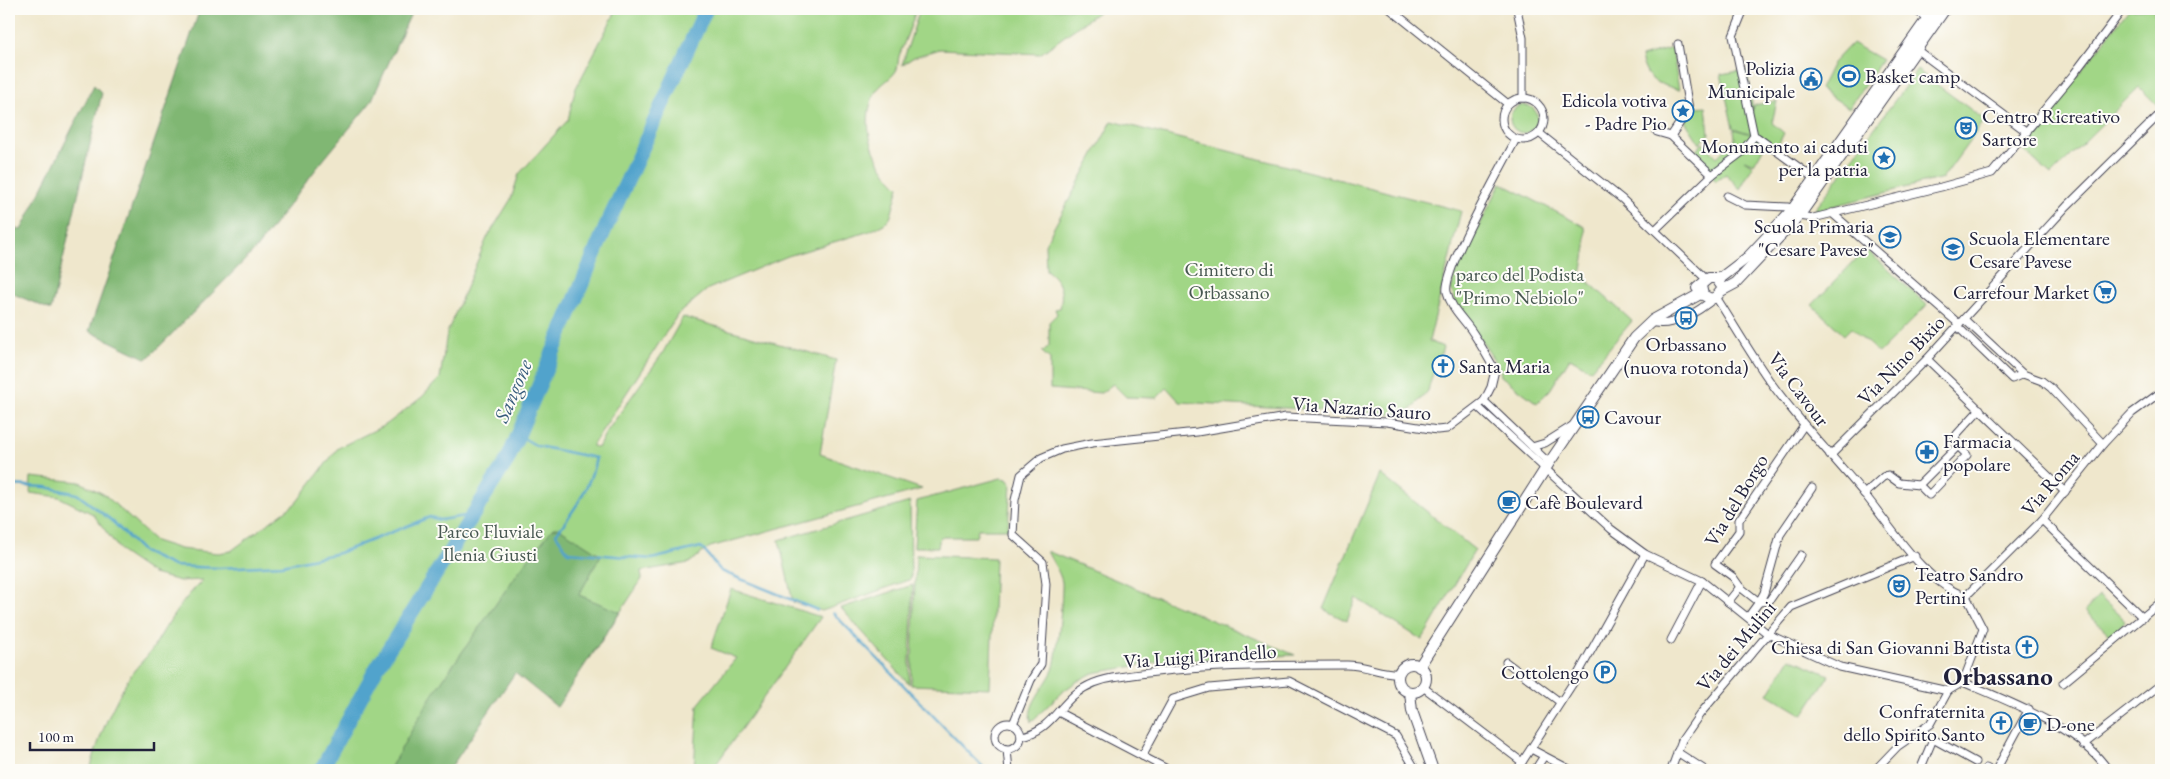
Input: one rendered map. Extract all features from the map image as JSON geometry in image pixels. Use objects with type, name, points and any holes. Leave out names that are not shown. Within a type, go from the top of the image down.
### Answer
[{"type":"street","points":[[1390,9],[1508,104]]},
{"type":"street","points":[[1517,9],[1523,38],[1523,98]]},
{"type":"street","points":[[1655,230],[1712,175],[1741,153],[1754,136],[1733,36],[1744,9]]},
{"type":"street","points":[[1914,9],[1931,21]]},
{"type":"street","points":[[1931,21],[1934,9]]},
{"type":"street","points":[[1539,133],[1622,199],[1655,230],[1703,286],[1708,298],[1736,283],[1755,265],[1796,213],[1931,21],[1945,9]]},
{"type":"street","points":[[1727,196],[1745,205],[1784,206],[1796,213],[1813,218],[1992,172],[2027,132],[2124,9]]},
{"type":"street","points":[[1671,136],[1689,109],[1678,44]]},
{"type":"street","points":[[1913,47],[2027,132]]},
{"type":"street","points":[[1718,280],[1748,258],[1796,213],[1815,179],[1913,47]]},
{"type":"street","points":[[1523,98],[1530,99],[1541,107],[1544,120],[1539,133],[1529,139],[1516,139],[1510,135],[1503,124],[1504,110],[1508,104],[1523,98]]},
{"type":"street","name":"Via Nino Bixio","points":[[1830,456],[1926,359],[2067,206],[2161,113]]},
{"type":"street","points":[[1657,132],[1671,136],[1712,175]]},
{"type":"street","points":[[1757,137],[1815,179]]},
{"type":"street","points":[[1516,139],[1451,270],[1446,290],[1454,309],[1472,332],[1495,370],[1491,387],[1484,401],[1532,447],[1547,467]]},
{"type":"street","points":[[1832,214],[2023,374],[2042,380],[2104,444]]},
{"type":"street","points":[[1419,666],[1547,467],[1634,338],[1650,322],[1703,286],[1712,277],[1718,280]]},
{"type":"street","points":[[1650,322],[1665,324],[1700,310],[1718,294],[1718,280]]},
{"type":"street","points":[[1634,338],[1637,327],[1645,317],[1703,286]]},
{"type":"street","name":"Via Cavour","points":[[1718,294],[1769,380],[1804,425],[1864,494],[1931,576],[1945,587],[1966,596]]},
{"type":"street","points":[[1926,359],[2065,492]]},
{"type":"street","name":"Via Roma","points":[[1966,596],[2042,520],[2104,444],[2132,414],[2161,392]]},
{"type":"street","name":"Via Nazario Sauro","points":[[1013,724],[1031,680],[1041,664],[1046,584],[1043,562],[1013,535],[1015,500],[1021,475],[1041,458],[1062,449],[1092,443],[1197,432],[1286,417],[1387,422],[1437,430],[1447,429],[1484,401]]},
{"type":"street","points":[[1478,407],[1547,467],[1587,509],[1645,554],[1702,582],[1768,634],[1840,667],[1948,691]]},
{"type":"street","points":[[1864,494],[1883,477],[1888,475],[1899,483],[1919,485],[1929,495],[1968,455],[1958,446],[1956,440],[1958,434],[1980,409]]},
{"type":"street","points":[[1532,447],[1545,443],[1575,425]]},
{"type":"street","name":"Via del Borgo","points":[[1740,587],[1733,578],[1715,564],[1739,531],[1740,520],[1804,425]]},
{"type":"street","points":[[1919,485],[1958,446]]},
{"type":"street","points":[[1748,617],[1764,592],[1780,535],[1812,488]]},
{"type":"street","points":[[2042,520],[2143,618]]},
{"type":"street","points":[[1516,770],[1573,683],[1645,554]]},
{"type":"street","points":[[1728,602],[1740,587],[1759,602],[1769,602],[1801,555]]},
{"type":"street","name":"Via dei Mulini","points":[[1671,770],[1677,752],[1692,726],[1790,607],[1915,556]]},
{"type":"street","points":[[1671,640],[1702,582]]},
{"type":"street","points":[[1874,770],[1898,746],[1930,724],[1948,691],[1963,682],[1983,629],[1966,596]]},
{"type":"street","points":[[2063,683],[2161,602]]},
{"type":"street","points":[[1506,662],[1560,702]]},
{"type":"street","name":"Via Luigi Pirandello","points":[[1021,736],[1044,728],[1075,695],[1099,681],[1172,670],[1349,665],[1373,668],[1393,674],[1400,673]]},
{"type":"street","points":[[1407,666],[1419,666],[1426,674],[1423,687],[1410,692],[1402,687],[1399,680],[1400,673],[1407,666]]},
{"type":"street","points":[[1142,756],[1172,698],[1209,688],[1285,680],[1396,736],[1416,770]]},
{"type":"street","points":[[1963,682],[2031,711],[2084,745],[2108,770]]},
{"type":"street","points":[[1423,687],[1522,762]]},
{"type":"street","points":[[2084,745],[2156,688]]},
{"type":"street","points":[[1410,692],[1412,711],[1433,770]]},
{"type":"street","points":[[1996,770],[2025,717],[2031,711]]},
{"type":"street","points":[[1058,712],[1169,770]]},
{"type":"street","points":[[1002,724],[1013,724],[1019,729],[1021,736],[1017,746],[1007,750],[997,745],[995,734],[1002,724]]},
{"type":"street","points":[[1921,730],[1933,739],[1975,762]]},
{"type":"street","points":[[1920,770],[1933,739]]},
{"type":"street","points":[[1531,749],[1562,768],[1571,770]]},
{"type":"street","points":[[1007,750],[1009,770]]},
{"type":"street","points":[[1677,752],[1705,770]]},
{"type":"street","points":[[1535,770],[1544,756]]},
{"type":"green space","points":[[200,9],[413,9],[371,102],[316,169],[255,250],[147,359],[89,331]]},
{"type":"green space","name":"Parco Fluviale Ilenia Giusti","points":[[617,9],[916,9],[899,56],[897,70],[875,93],[870,105],[868,118],[869,131],[876,156],[890,178],[899,187],[891,216],[884,224],[870,231],[788,256],[708,289],[678,314],[592,446],[598,448],[605,434],[662,354],[683,317],[836,360],[820,454],[922,489],[710,547],[689,563],[641,571],[642,579],[589,660],[529,650],[449,770],[90,770],[107,721],[124,686],[153,649],[177,611],[203,580],[180,581],[153,574],[122,553],[93,514],[59,497],[30,493],[31,477],[80,482],[105,495],[155,541],[180,549],[218,553],[231,551],[296,503],[338,448],[387,424],[422,397],[440,378],[447,333],[487,238],[511,199],[519,174],[568,120],[575,90]]},
{"type":"green space","points":[[920,9],[1102,9],[1040,54],[940,49],[914,57],[902,65]]},
{"type":"green space","points":[[2129,9],[2154,9],[2161,102],[2158,106],[2139,87],[2051,175],[2021,148]]},
{"type":"green space","name":"Basket camp","points":[[1852,43],[1882,60],[1849,108],[1820,89],[1833,63]]},
{"type":"green space","points":[[1672,48],[1679,90],[1658,83],[1650,77],[1643,66],[1641,57]]},
{"type":"green space","points":[[1747,70],[1753,110],[1754,105],[1777,101],[1772,123],[1784,133],[1777,147],[1761,137],[1765,145],[1754,164],[1744,160],[1753,166],[1740,189],[1726,174],[1716,181],[1692,155],[1703,143],[1717,157],[1735,139],[1734,129],[1758,136],[1733,128],[1721,74]]},
{"type":"green space","points":[[1917,70],[1985,120],[1943,178],[1814,211]]},
{"type":"green space","points":[[94,85],[102,93],[51,310],[9,292],[9,226],[21,230]]},
{"type":"green space","points":[[1524,105],[1534,109],[1538,119],[1534,129],[1524,133],[1514,129],[1510,119],[1514,109]]},
{"type":"green space","points":[[1706,106],[1709,134],[1700,144],[1685,121],[1695,107]]},
{"type":"green space","name":"Cimitero di Orbassano","points":[[1112,121],[1461,211],[1429,341],[1443,347],[1441,354],[1433,364],[1438,368],[1433,373],[1428,391],[1406,415],[1180,402],[1167,388],[1157,398],[1126,397],[1113,384],[1101,393],[1050,389],[1050,359],[1042,352],[1049,346],[1049,322],[1057,314],[1055,309],[1060,308],[1061,291],[1058,282],[1046,270],[1045,244]]},
{"type":"green space","name":"parco del Podista \"Primo Nebiolo\"","points":[[1501,183],[1585,227],[1586,247],[1581,275],[1632,321],[1591,370],[1570,358],[1550,390],[1537,403],[1501,376],[1500,369],[1457,304],[1451,290],[1455,274]]},
{"type":"green space","points":[[1866,249],[1927,305],[1879,353],[1851,328],[1844,335],[1812,305]]},
{"type":"green space","points":[[1380,474],[1475,550],[1422,640],[1356,598],[1347,621],[1323,609]]},
{"type":"green space","points":[[1001,478],[1007,479],[1011,484],[1008,529],[978,529],[976,537],[940,537],[938,547],[914,547],[917,501]]},
{"type":"green space","points":[[910,502],[911,579],[822,611],[793,602],[779,540]]},
{"type":"green space","points":[[553,528],[559,528],[601,555],[579,595],[620,612],[557,707],[515,673],[449,770],[389,770],[432,695],[519,571]]},
{"type":"green space","points":[[1047,551],[1295,655],[1165,661],[1093,673],[1061,693],[1031,722],[1031,709],[1055,665],[1062,599],[1061,578]]},
{"type":"green space","points":[[916,555],[995,558],[990,688],[911,685]]},
{"type":"green space","points":[[913,586],[909,684],[841,608]]},
{"type":"green space","points":[[731,589],[821,617],[712,770],[694,770],[698,705],[736,658],[711,648]]},
{"type":"green space","points":[[2099,596],[2125,621],[2111,636],[2085,611]]},
{"type":"green space","points":[[1790,658],[1829,675],[1803,715],[1768,694]]},
{"type":"waterway","name":"Sangone","points":[[321,770],[376,669],[508,459],[605,229],[706,9]]},
{"type":"waterway","points":[[518,435],[537,446],[596,458],[590,479],[580,499],[556,534],[568,552],[652,559],[701,547],[721,571],[817,610]]},
{"type":"waterway","points":[[9,485],[46,487],[77,494],[111,520],[143,552],[173,566],[219,568],[282,565],[339,553],[430,517],[440,520],[471,515]]},
{"type":"waterway","points":[[833,613],[986,770]]},
{"type":"place","name":"Basket camp","points":[[1849,76]]},
{"type":"place","name":"Polizia Municipale","points":[[1811,79]]},
{"type":"place","name":"Edicola votiva - Padre Pio","points":[[1683,111]]},
{"type":"place","name":"Centro Ricreativo Sartore","points":[[1966,128]]},
{"type":"place","name":"Monumento ai caduti per la patria","points":[[1884,158]]},
{"type":"place","name":"Scuola Primaria \"Cesare Pavese\"","points":[[1890,237]]},
{"type":"place","name":"Scuola Elementare Cesare Pavese","points":[[1953,249]]},
{"type":"place","name":"Carrefour Market","points":[[2105,292]]},
{"type":"place","name":"Orbassano (nuova rotonda)","points":[[1686,318]]},
{"type":"place","name":"Santa Maria","points":[[1443,366]]},
{"type":"place","name":"Cavour","points":[[1588,417]]},
{"type":"place","name":"Farmacia popolare","points":[[1927,452]]},
{"type":"place","name":"Cafè Boulevard","points":[[1509,502]]},
{"type":"place","name":"Teatro Sandro Pertini","points":[[1899,586]]},
{"type":"place","name":"Chiesa di San Giovanni Battista","points":[[2027,647]]},
{"type":"place","name":"Cottolengo","points":[[1605,672]]},
{"type":"place","name":"Confraternita dello Spirito Santo","points":[[2001,723]]},
{"type":"place","name":"D-one","points":[[2030,724]]},
{"type":"district","name":"Orbassano","points":[[1998,676]]}]
